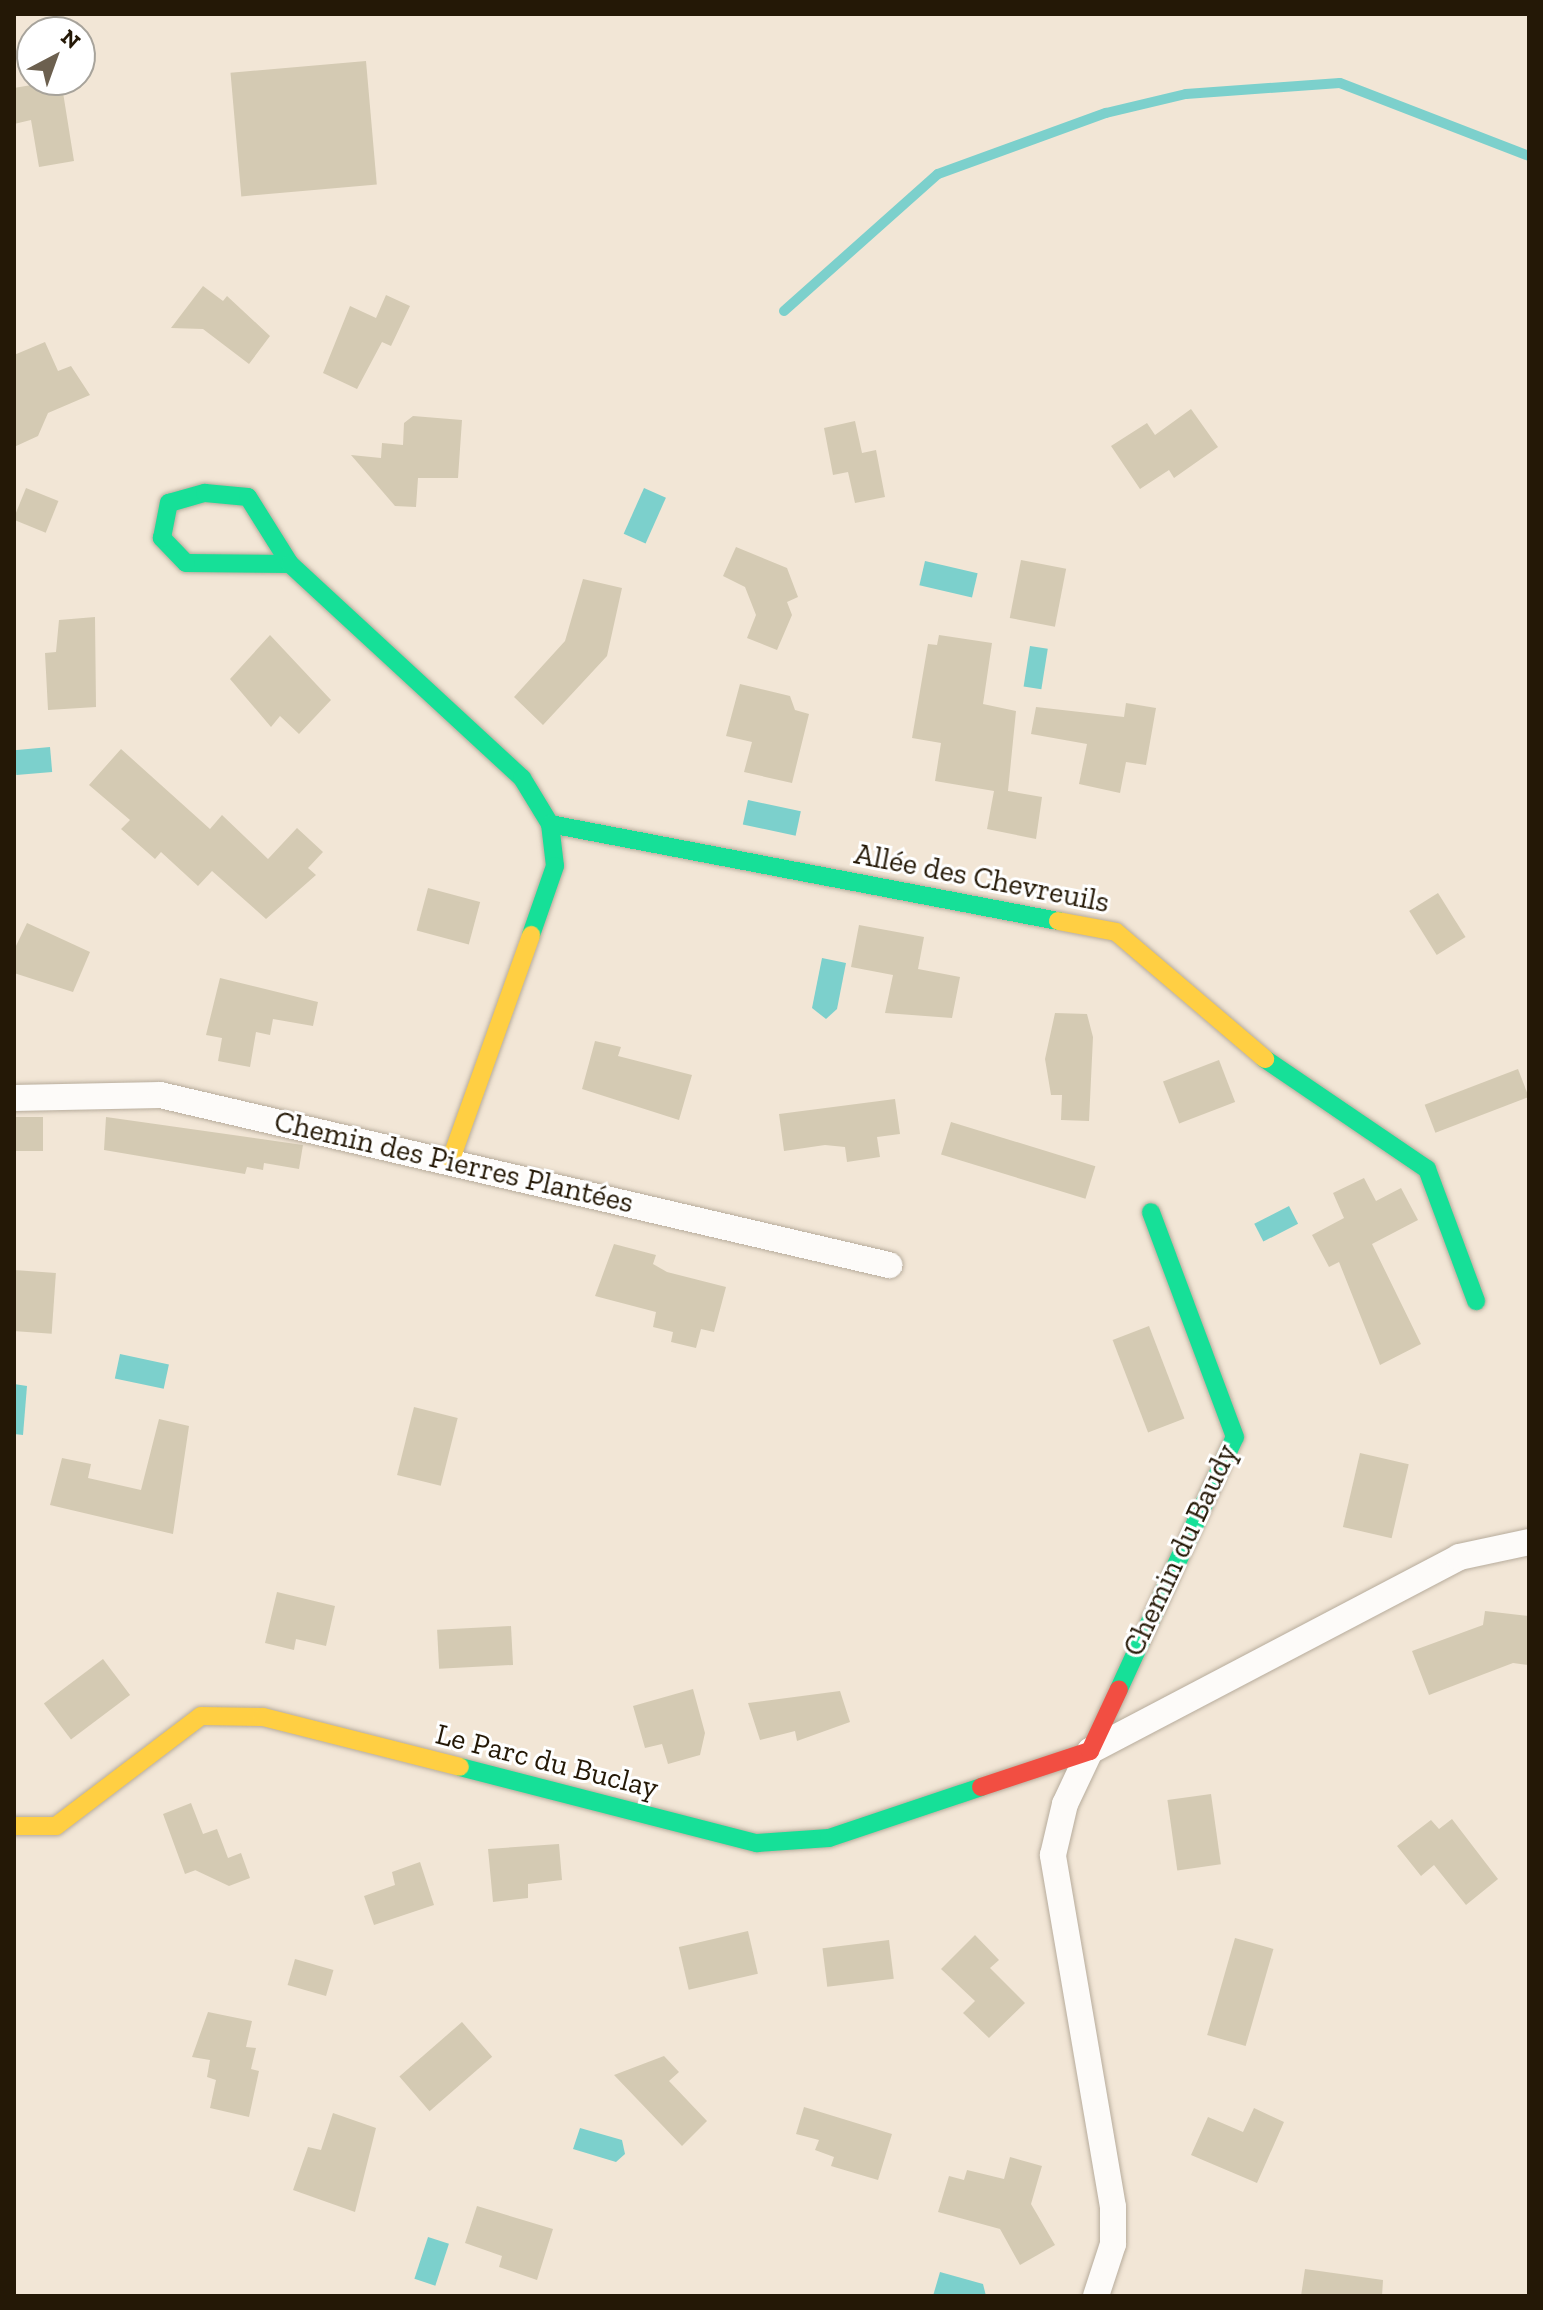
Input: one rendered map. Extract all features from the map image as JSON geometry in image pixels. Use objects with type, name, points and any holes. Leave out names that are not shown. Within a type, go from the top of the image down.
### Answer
[{"type":"street","points":[[290,564],[186,563],[162,538],[169,503],[205,493],[248,497],[290,564],[522,778],[550,824],[555,866],[451,1159]]},
{"type":"street","name":"Allée des Chevreuils","points":[[550,824],[1116,932],[1295,1085],[1427,1169],[1476,1301]]},
{"type":"street","name":"Chemin des Pierres Plantées","points":[[14,1098],[160,1095],[451,1159],[889,1265]]},
{"type":"street","name":"Chemin du Baudy","points":[[1096,2296],[1113,2244],[1113,2207],[1053,1855],[1065,1804],[1235,1437],[1151,1212]]},
{"type":"street","points":[[1090,1751],[1459,1557],[1529,1542]]},
{"type":"street","name":"Le Parc du Buclay","points":[[14,1826],[56,1826],[201,1716],[263,1717],[757,1843],[829,1838],[1090,1751]]},
{"type":"water","points":[[644,488],[666,498],[646,543],[624,534]]},
{"type":"water","points":[[925,561],[978,573],[972,598],[919,585]]},
{"type":"water","points":[[1030,646],[1048,649],[1041,689],[1024,686]]},
{"type":"water","points":[[50,747],[52,772],[16,775],[14,750]]},
{"type":"water","points":[[748,800],[801,811],[796,836],[743,824]]},
{"type":"water","points":[[822,958],[846,963],[837,1009],[826,1019],[812,1008]]},
{"type":"water","points":[[1289,1206],[1298,1224],[1263,1242],[1254,1224]]},
{"type":"water","points":[[120,1354],[169,1364],[164,1389],[115,1378]]},
{"type":"water","points":[[14,1384],[27,1386],[23,1435],[14,1434]]},
{"type":"water","points":[[580,2128],[622,2140],[625,2154],[616,2162],[573,2149]]},
{"type":"water","points":[[428,2237],[449,2244],[435,2286],[414,2279]]},
{"type":"water","points":[[940,2272],[983,2284],[986,2296],[933,2296]]},
{"type":"building","points":[[366,61],[377,185],[241,196],[231,73]]},
{"type":"building","points":[[14,88],[16,96],[64,96],[74,161],[39,167],[31,120],[14,124]]},
{"type":"building","points":[[203,286],[223,301],[227,296],[270,336],[249,364],[203,329],[171,328]]},
{"type":"building","points":[[386,295],[410,306],[391,346],[382,342],[357,389],[323,373],[350,306],[376,318]]},
{"type":"building","points":[[45,342],[58,371],[71,366],[90,395],[48,413],[38,436],[14,447],[14,355]]},
{"type":"building","points":[[1191,409],[1218,447],[1174,478],[1169,470],[1140,489],[1111,446],[1147,423],[1155,435]]},
{"type":"building","points":[[413,416],[462,420],[458,478],[418,478],[416,507],[395,506],[351,455],[381,458],[382,443],[403,445],[404,423]]},
{"type":"building","points":[[855,421],[862,453],[876,450],[885,497],[855,503],[848,472],[833,475],[824,428]]},
{"type":"building","points":[[26,488],[58,501],[46,533],[14,520]]},
{"type":"building","points":[[736,547],[787,568],[798,597],[787,602],[792,615],[777,650],[747,638],[756,615],[745,587],[723,576]]},
{"type":"building","points":[[1021,560],[1066,569],[1055,627],[1010,618]]},
{"type":"building","points":[[583,579],[622,588],[607,656],[543,725],[514,697],[565,641]]},
{"type":"building","points":[[95,617],[96,707],[48,710],[45,653],[56,652],[59,620]]},
{"type":"building","points":[[270,635],[331,700],[299,734],[280,716],[271,727],[230,679]]},
{"type":"building","points":[[939,635],[992,643],[983,704],[1016,711],[1008,791],[1042,797],[1036,839],[987,829],[994,791],[935,781],[941,743],[912,738],[928,644],[937,645]]},
{"type":"building","points":[[740,684],[790,696],[795,710],[809,714],[792,783],[744,772],[752,742],[726,736]]},
{"type":"building","points":[[1126,703],[1156,708],[1146,765],[1126,762],[1120,793],[1079,784],[1087,744],[1031,734],[1036,707],[1124,717]]},
{"type":"building","points":[[121,749],[210,829],[222,815],[268,859],[297,828],[323,852],[308,868],[316,875],[266,919],[212,871],[198,886],[161,852],[155,859],[121,829],[130,820],[89,785]]},
{"type":"building","points":[[428,888],[480,902],[469,944],[417,931]]},
{"type":"building","points":[[1438,893],[1466,937],[1437,955],[1409,911]]},
{"type":"building","points":[[27,923],[90,952],[73,992],[14,973],[14,950]]},
{"type":"building","points":[[859,925],[924,937],[918,969],[960,977],[952,1018],[885,1013],[893,975],[851,967]]},
{"type":"building","points":[[220,978],[318,1002],[313,1026],[273,1019],[270,1035],[256,1032],[250,1067],[218,1061],[222,1038],[206,1035]]},
{"type":"building","points":[[1055,1013],[1087,1014],[1093,1037],[1089,1121],[1061,1120],[1062,1095],[1051,1095],[1045,1059]]},
{"type":"building","points":[[595,1041],[621,1047],[618,1056],[692,1075],[679,1120],[582,1089]]},
{"type":"building","points":[[1219,1060],[1235,1102],[1179,1124],[1163,1082]]},
{"type":"building","points":[[1518,1069],[1529,1097],[1435,1133],[1425,1105]]},
{"type":"building","points":[[895,1099],[900,1134],[877,1137],[880,1157],[847,1162],[845,1147],[825,1145],[784,1151],[779,1114]]},
{"type":"building","points":[[14,1117],[43,1117],[43,1151],[14,1151]]},
{"type":"building","points":[[106,1117],[303,1145],[299,1169],[264,1163],[263,1170],[247,1167],[245,1174],[104,1150]]},
{"type":"building","points":[[951,1122],[1095,1166],[1085,1199],[941,1155]]},
{"type":"building","points":[[1364,1178],[1376,1201],[1401,1188],[1418,1220],[1372,1244],[1421,1344],[1380,1365],[1339,1262],[1329,1267],[1312,1235],[1344,1218],[1333,1193]]},
{"type":"building","points":[[614,1244],[656,1255],[653,1264],[667,1272],[726,1287],[714,1332],[701,1329],[696,1348],[671,1342],[673,1332],[653,1327],[656,1312],[595,1296]]},
{"type":"building","points":[[14,1270],[56,1273],[52,1334],[14,1331]]},
{"type":"building","points":[[1149,1326],[1184,1418],[1148,1432],[1113,1340]]},
{"type":"building","points":[[414,1407],[458,1418],[441,1486],[397,1475]]},
{"type":"building","points":[[159,1419],[189,1426],[173,1534],[50,1505],[62,1458],[91,1464],[88,1478],[141,1490]]},
{"type":"building","points":[[1360,1453],[1409,1464],[1392,1538],[1343,1527]]},
{"type":"building","points":[[277,1592],[335,1606],[326,1646],[296,1639],[294,1650],[265,1643]]},
{"type":"building","points":[[1485,1611],[1529,1616],[1529,1665],[1513,1663],[1429,1695],[1412,1651],[1483,1625]]},
{"type":"building","points":[[511,1626],[513,1665],[439,1669],[437,1630]]},
{"type":"building","points":[[103,1659],[130,1695],[71,1739],[44,1704]]},
{"type":"building","points":[[693,1689],[705,1733],[700,1755],[668,1764],[662,1744],[645,1748],[633,1706]]},
{"type":"building","points":[[840,1691],[850,1722],[797,1741],[795,1731],[760,1740],[748,1703]]},
{"type":"building","points":[[1211,1794],[1221,1864],[1177,1870],[1167,1800]]},
{"type":"building","points":[[191,1803],[203,1834],[217,1829],[228,1858],[241,1853],[250,1878],[229,1886],[195,1870],[185,1874],[163,1814]]},
{"type":"building","points":[[1452,1819],[1498,1879],[1466,1905],[1434,1865],[1421,1876],[1397,1846],[1431,1820],[1439,1829]]},
{"type":"building","points":[[559,1844],[562,1880],[528,1884],[528,1898],[493,1902],[488,1849]]},
{"type":"building","points":[[420,1862],[434,1905],[374,1925],[364,1896],[395,1885],[392,1872]]},
{"type":"building","points":[[748,1931],[758,1974],[689,1990],[679,1947]]},
{"type":"building","points":[[975,1935],[999,1960],[990,1968],[1025,2003],[989,2038],[963,2013],[975,2001],[941,1969]]},
{"type":"building","points":[[1235,1938],[1273,1949],[1246,2046],[1207,2035]]},
{"type":"building","points":[[889,1940],[894,1979],[827,1987],[822,1948]]},
{"type":"building","points":[[295,1959],[333,1970],[326,1996],[288,1985]]},
{"type":"building","points":[[208,2012],[252,2021],[246,2047],[256,2048],[251,2069],[259,2071],[249,2117],[210,2108],[216,2080],[207,2077],[210,2060],[192,2057]]},
{"type":"building","points":[[462,2022],[492,2057],[430,2111],[399,2076]]},
{"type":"building","points":[[664,2056],[679,2072],[669,2081],[707,2121],[682,2146],[614,2075]]},
{"type":"building","points":[[804,2107],[892,2134],[878,2180],[831,2166],[834,2157],[815,2150],[819,2140],[796,2134]]},
{"type":"building","points":[[1254,2108],[1284,2122],[1257,2183],[1191,2155],[1208,2117],[1243,2132]]},
{"type":"building","points":[[333,2113],[376,2128],[355,2212],[293,2190],[308,2147],[321,2150]]},
{"type":"building","points":[[1010,2157],[1042,2166],[1031,2204],[1055,2245],[1020,2265],[1000,2229],[938,2212],[949,2176],[964,2180],[967,2170],[1004,2179]]},
{"type":"building","points":[[477,2206],[553,2229],[537,2280],[499,2267],[502,2256],[465,2243]]},
{"type":"building","points":[[1305,2269],[1383,2280],[1382,2296],[1301,2296]]},
{"type":"waterway","points":[[784,311],[938,174],[1106,113],[1186,94],[1340,83],[1529,156]]},
{"type":"traffic: fast","points":[[290,564],[186,563],[162,538],[169,503],[205,493],[248,497],[290,564],[522,778],[550,824],[555,866],[531,935]]},
{"type":"traffic: fast","points":[[550,824],[1058,921]]},
{"type":"traffic: fast","points":[[1265,1059],[1427,1169],[1476,1301]]},
{"type":"traffic: fast","points":[[1119,1689],[1235,1437],[1151,1212]]},
{"type":"traffic: fast","points":[[460,1767],[757,1843],[829,1838],[981,1787]]},
{"type":"traffic: slow","points":[[1058,921],[1116,932],[1265,1059]]},
{"type":"traffic: slow","points":[[451,1159],[531,935]]},
{"type":"traffic: slow","points":[[14,1826],[56,1826],[201,1716],[263,1717],[460,1767]]},
{"type":"traffic: jam","points":[[981,1787],[1090,1751],[1119,1689]]}]
